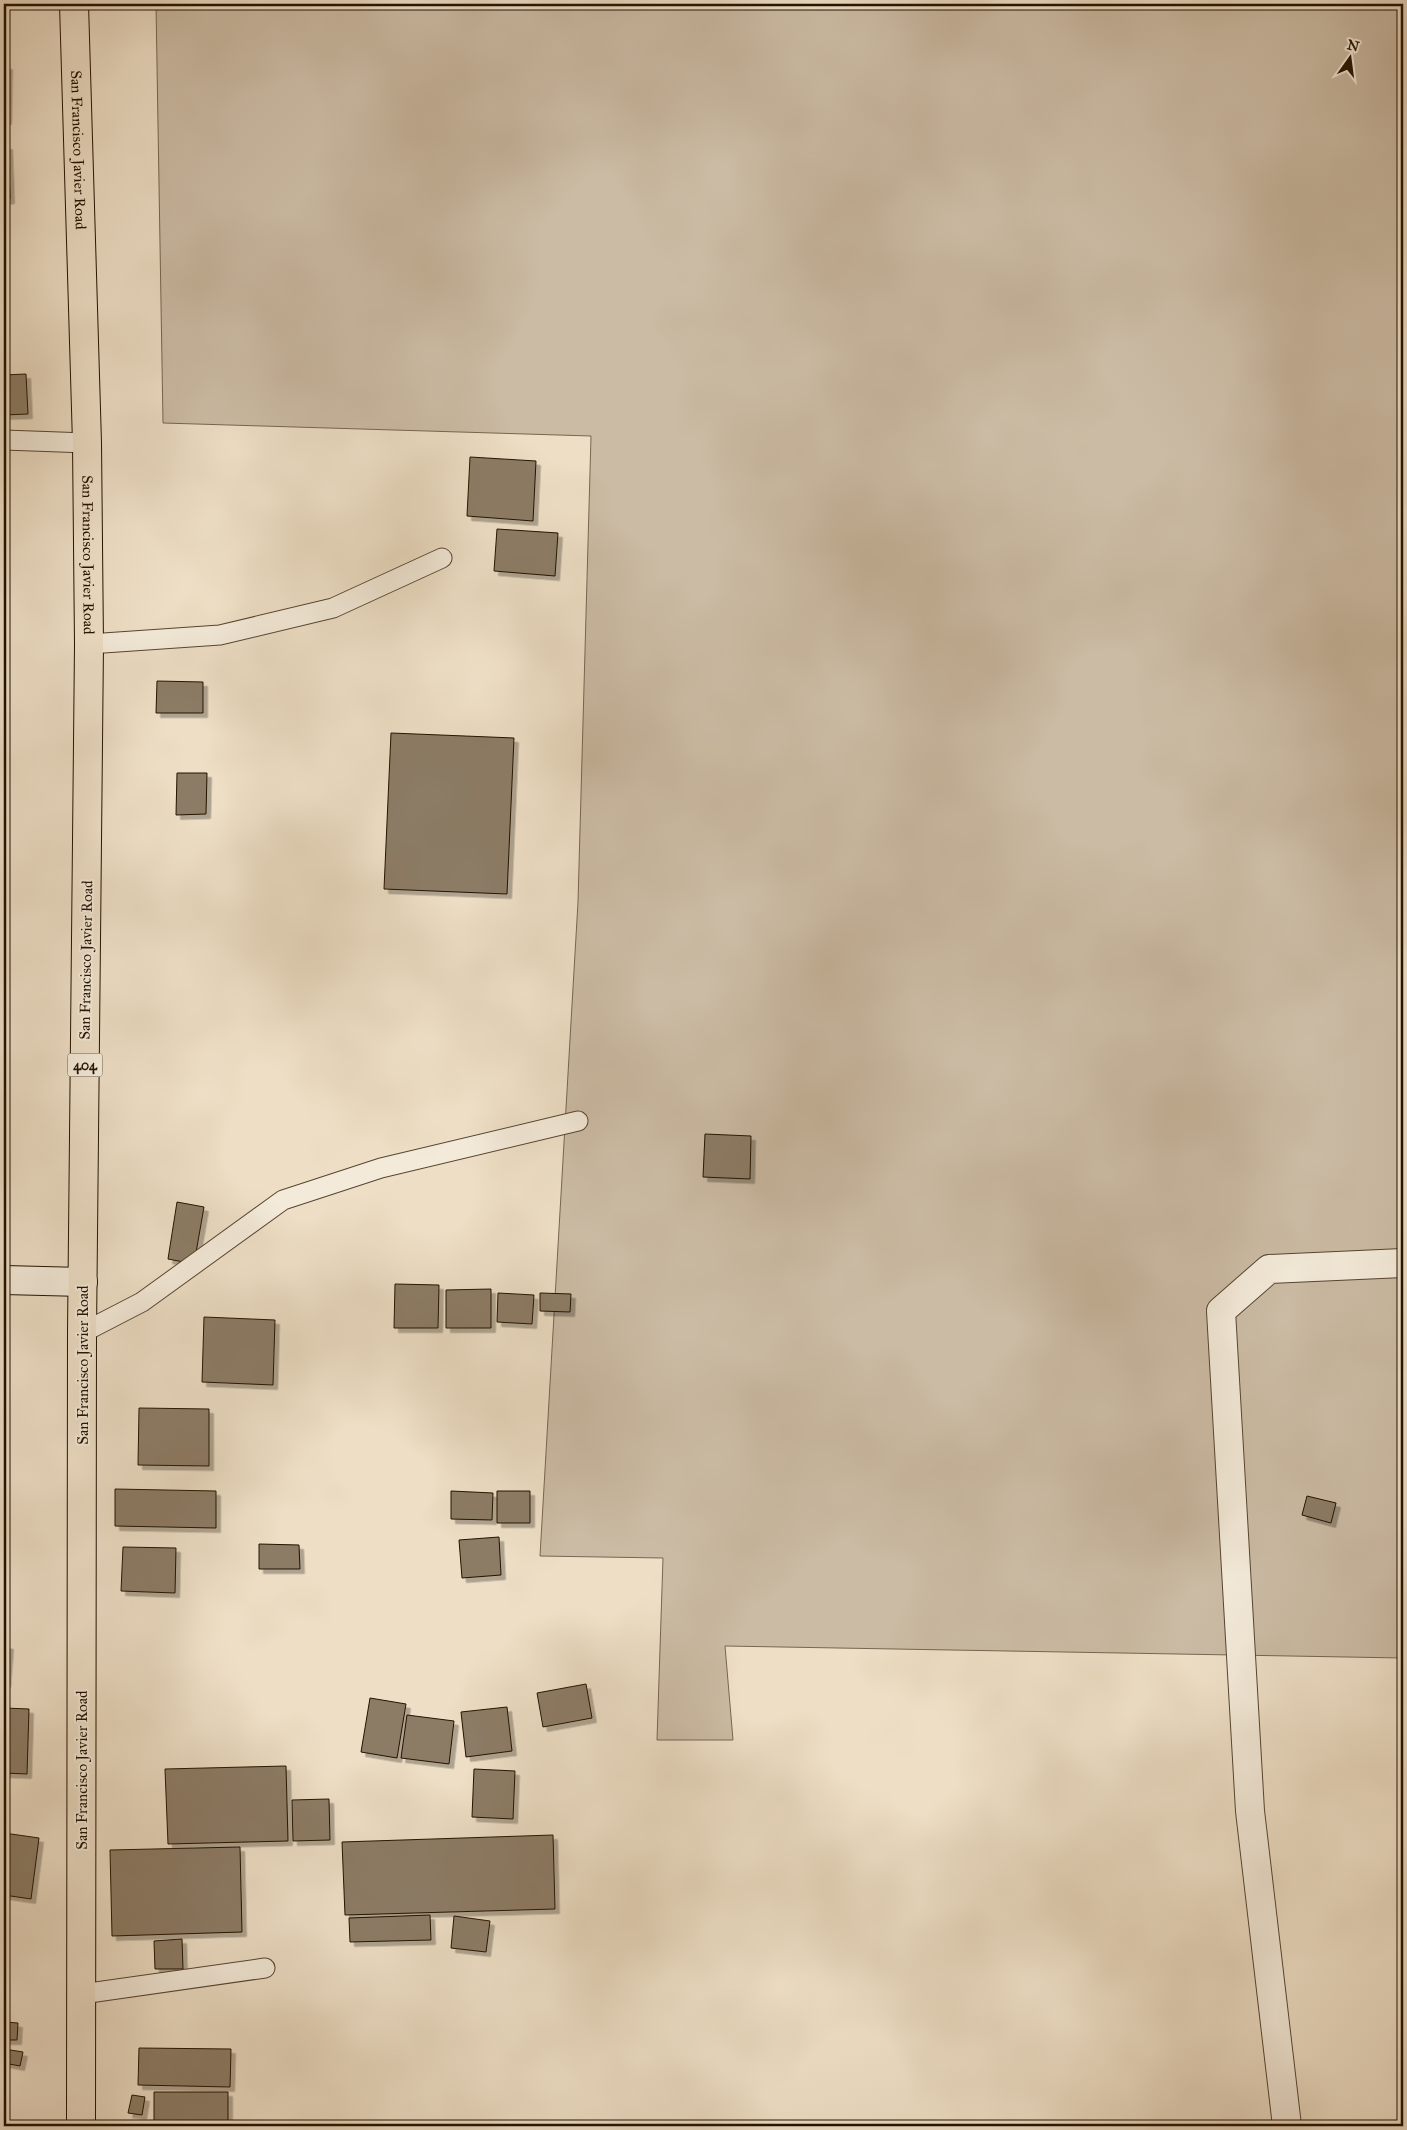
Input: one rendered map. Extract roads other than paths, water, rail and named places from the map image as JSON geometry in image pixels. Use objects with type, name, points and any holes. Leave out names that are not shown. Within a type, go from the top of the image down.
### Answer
[{"type":"main road","name":"San Francisco Javier Road","points":[[74,4],[87,443],[89,644],[82,1333],[81,2126]]},
{"type":"street","points":[[1288,2126],[1250,1811],[1221,1311],[1269,1269],[1403,1263]]},
{"type":"street","points":[[4,1280],[83,1282]]},
{"type":"lane","points":[[4,440],[87,443]]},
{"type":"lane","points":[[89,644],[220,635],[333,608],[442,558]]},
{"type":"lane","points":[[82,1333],[142,1302],[283,1200],[381,1168],[578,1121]]},
{"type":"lane","points":[[82,1994],[265,1968]]}]
